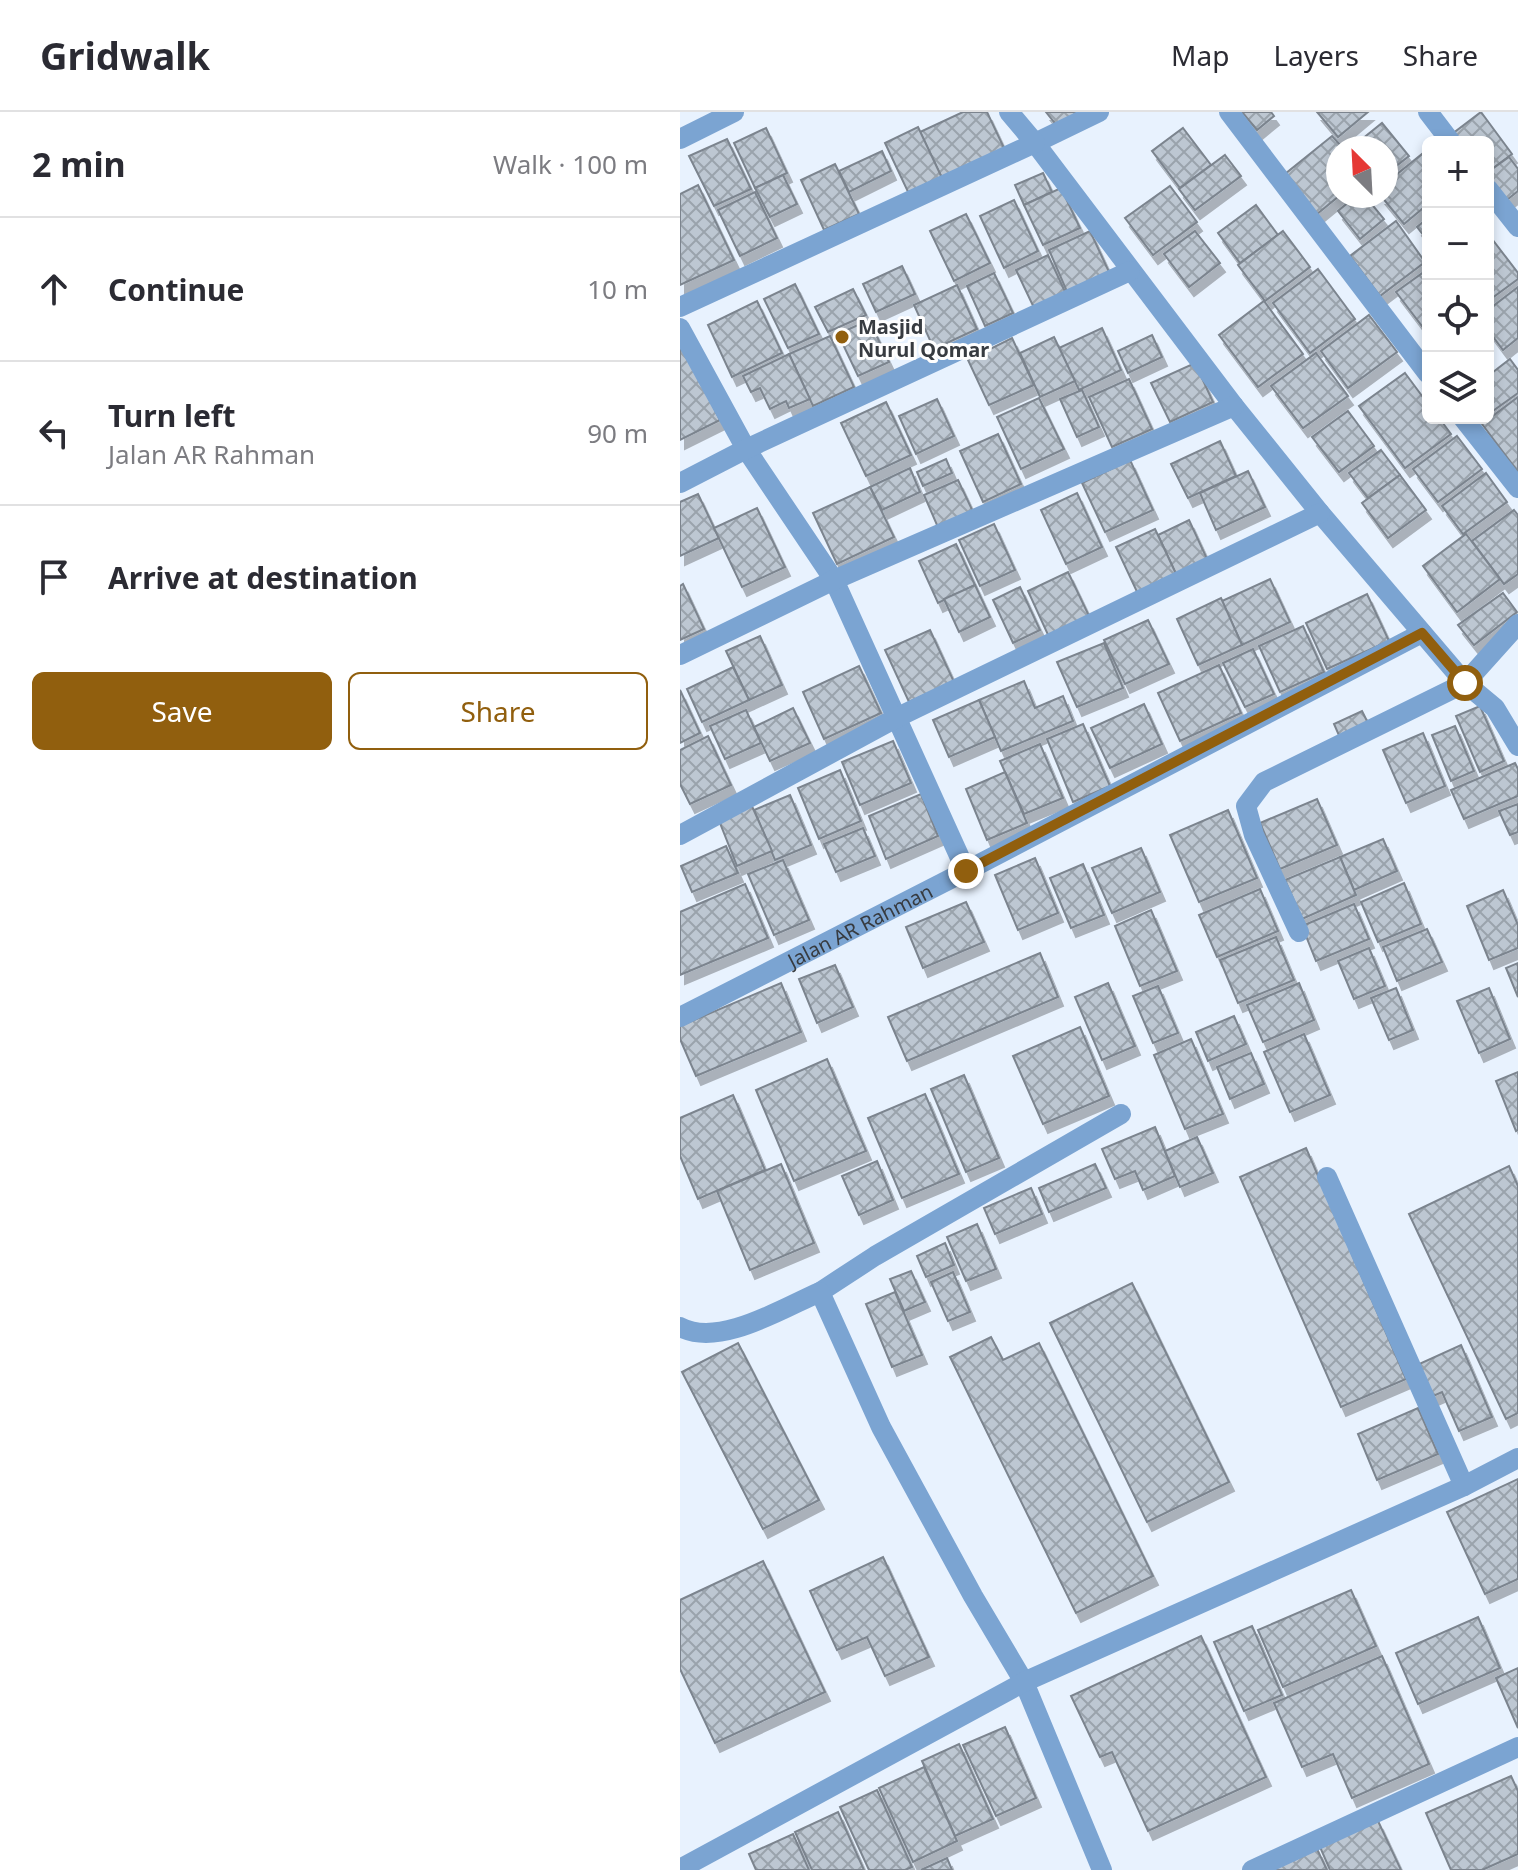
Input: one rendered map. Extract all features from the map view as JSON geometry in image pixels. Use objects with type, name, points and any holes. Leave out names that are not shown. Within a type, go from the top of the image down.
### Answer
[{"type":"street","points":[[680,139],[734,112]]},
{"type":"street","points":[[1009,112],[1234,406],[1320,513],[1465,683],[1495,708],[1518,746]]},
{"type":"street","points":[[680,307],[1099,112]]},
{"type":"street","points":[[1229,112],[1422,366]]},
{"type":"street","points":[[1428,112],[1446,136]]},
{"type":"street","points":[[1494,197],[1518,227]]},
{"type":"street","points":[[680,483],[746,449],[1130,271]]},
{"type":"street","points":[[680,328],[746,449],[834,580],[966,871]]},
{"type":"street","points":[[680,655],[834,580],[1234,406]]},
{"type":"street","points":[[1468,424],[1518,488]]},
{"type":"street","points":[[680,835],[898,717],[1320,513]]},
{"type":"street","points":[[1299,932],[1254,835],[1246,806],[1264,782],[1465,683],[1518,624]]},
{"type":"street","name":"Jalan AR Rahman","points":[[680,1017],[1422,633]]},
{"type":"street","points":[[680,1327],[692,1333],[737,1329],[820,1292],[875,1256],[1121,1114]]},
{"type":"street","points":[[1327,1177],[1464,1486]]},
{"type":"street","points":[[820,1292],[881,1427],[973,1596],[1024,1682],[1102,1870]]},
{"type":"street","points":[[680,1869],[1024,1682],[1464,1486],[1518,1458]]},
{"type":"street","points":[[1252,1870],[1518,1747]]},
{"type":"building","points":[[963,112],[987,112],[1004,148],[942,178],[920,132]]},
{"type":"building","points":[[1046,112],[1077,112],[1058,127]]},
{"type":"building","points":[[1242,112],[1271,112],[1274,116],[1257,130]]},
{"type":"building","points":[[1317,112],[1368,112],[1339,136]]},
{"type":"building","points":[[1481,112],[1512,154],[1494,168],[1494,136],[1452,134]]},
{"type":"building","points":[[1382,123],[1393,136],[1366,136]]},
{"type":"building","points":[[918,127],[942,178],[909,194],[885,143]]},
{"type":"building","points":[[766,128],[787,173],[755,188],[734,143]]},
{"type":"building","points":[[1183,128],[1211,165],[1180,188],[1152,151]]},
{"type":"building","points":[[727,139],[751,189],[714,206],[689,156]]},
{"type":"building","points":[[1326,141],[1326,207],[1317,214],[1285,174]]},
{"type":"building","points":[[1398,143],[1409,156],[1398,165]]},
{"type":"building","points":[[882,151],[891,171],[849,192],[839,171]]},
{"type":"building","points":[[1422,154],[1422,209],[1404,224],[1391,208],[1398,208],[1398,173]]},
{"type":"building","points":[[1225,155],[1241,176],[1195,210],[1179,189]]},
{"type":"building","points":[[1509,157],[1518,169],[1518,191],[1503,203],[1494,192],[1494,168]]},
{"type":"building","points":[[835,164],[859,214],[824,230],[801,180]]},
{"type":"building","points":[[1043,173],[1052,192],[1024,205],[1015,185]]},
{"type":"building","points":[[783,175],[797,204],[770,217],[755,188]]},
{"type":"building","points":[[698,185],[734,260],[680,285],[680,194]]},
{"type":"building","points":[[1170,186],[1197,222],[1153,255],[1125,218]]},
{"type":"building","points":[[1061,188],[1080,228],[1043,245],[1024,205]]},
{"type":"building","points":[[755,192],[777,238],[740,256],[718,210]]},
{"type":"building","points":[[1014,200],[1038,251],[1004,268],[980,216]]},
{"type":"building","points":[[1256,205],[1278,235],[1240,263],[1218,233]]},
{"type":"building","points":[[1342,208],[1375,208],[1384,219],[1360,239],[1338,211]]},
{"type":"building","points":[[966,214],[990,263],[954,281],[930,231]]},
{"type":"building","points":[[1396,221],[1422,258],[1422,264],[1380,296],[1350,256]]},
{"type":"building","points":[[1090,231],[1110,274],[1068,294],[1049,250]]},
{"type":"building","points":[[1195,231],[1220,263],[1189,287],[1164,254]]},
{"type":"building","points":[[1283,231],[1310,267],[1265,301],[1238,265]]},
{"type":"building","points":[[1494,242],[1518,273],[1518,279],[1494,297]]},
{"type":"building","points":[[1048,255],[1067,296],[1035,310],[1016,270]]},
{"type":"building","points":[[902,266],[915,294],[876,312],[863,284]]},
{"type":"building","points":[[1318,269],[1355,319],[1310,353],[1273,303]]},
{"type":"building","points":[[994,273],[1013,313],[985,326],[967,286]]},
{"type":"building","points":[[1422,273],[1422,326],[1396,292]]},
{"type":"building","points":[[795,284],[819,334],[788,348],[764,299]]},
{"type":"building","points":[[957,285],[977,329],[934,349],[914,305]]},
{"type":"building","points":[[1518,287],[1518,338],[1503,350],[1494,338],[1494,305]]},
{"type":"building","points":[[853,289],[866,315],[828,332],[815,307]]},
{"type":"building","points":[[757,301],[782,353],[732,377],[708,325]]},
{"type":"building","points":[[1264,301],[1303,354],[1258,387],[1219,335]]},
{"type":"building","points":[[1369,315],[1397,352],[1348,388],[1321,351]]},
{"type":"building","points":[[869,320],[889,362],[858,376],[838,334]]},
{"type":"building","points":[[1102,328],[1121,370],[1079,390],[1059,348]]},
{"type":"building","points":[[1152,335],[1162,357],[1128,373],[1118,351]]},
{"type":"building","points":[[830,336],[854,387],[813,406],[789,354]]},
{"type":"building","points":[[1054,337],[1075,381],[1040,397],[1020,353]]},
{"type":"building","points":[[1012,338],[1034,385],[989,405],[968,360]]},
{"type":"building","points":[[680,341],[720,420],[680,440]]},
{"type":"building","points":[[1316,353],[1348,396],[1303,428],[1271,386]]},
{"type":"building","points":[[789,354],[810,399],[789,408],[786,401],[770,409],[760,388],[751,392],[743,376]]},
{"type":"building","points":[[1510,359],[1518,370],[1518,393],[1494,410],[1494,371]]},
{"type":"building","points":[[1195,363],[1213,402],[1170,422],[1151,383]]},
{"type":"building","points":[[1405,373],[1422,396],[1422,424],[1444,424],[1451,434],[1405,468],[1359,406]]},
{"type":"building","points":[[1129,379],[1152,429],[1112,447],[1089,397]]},
{"type":"building","points":[[1082,390],[1099,427],[1077,437],[1060,399]]},
{"type":"building","points":[[1518,397],[1518,472],[1482,424],[1494,424],[1494,415]]},
{"type":"building","points":[[1039,398],[1064,449],[1021,469],[997,417]]},
{"type":"building","points":[[937,399],[954,436],[916,454],[899,416]]},
{"type":"building","points":[[886,402],[911,455],[866,476],[841,423]]},
{"type":"building","points":[[1348,411],[1374,446],[1339,472],[1312,437]]},
{"type":"building","points":[[998,434],[1021,484],[983,502],[960,451]]},
{"type":"building","points":[[1457,436],[1482,469],[1438,502],[1413,469]]},
{"type":"building","points":[[1220,441],[1236,476],[1188,498],[1171,464]]},
{"type":"building","points":[[1381,450],[1400,475],[1368,498],[1349,473]]},
{"type":"building","points":[[946,459],[952,473],[923,486],[917,472]]},
{"type":"building","points":[[1130,460],[1153,510],[1105,532],[1082,483]]},
{"type":"building","points":[[910,468],[920,492],[882,510],[870,487]]},
{"type":"building","points":[[1248,471],[1265,507],[1216,530],[1200,493]]},
{"type":"building","points":[[1486,473],[1507,502],[1463,534],[1442,506]]},
{"type":"building","points":[[1400,475],[1426,510],[1388,538],[1362,503]]},
{"type":"building","points":[[958,480],[975,516],[940,532],[924,495]]},
{"type":"building","points":[[870,487],[894,537],[837,564],[813,513]]},
{"type":"building","points":[[1077,493],[1102,547],[1066,564],[1041,510]]},
{"type":"building","points":[[698,494],[719,538],[680,556],[680,502]]},
{"type":"building","points":[[757,508],[785,567],[742,587],[714,528]]},
{"type":"building","points":[[1514,510],[1518,515],[1518,574],[1504,584],[1472,541]]},
{"type":"building","points":[[1189,520],[1208,561],[1177,576],[1158,535]]},
{"type":"building","points":[[994,524],[1015,570],[980,586],[959,540]]},
{"type":"building","points":[[1155,529],[1177,576],[1138,594],[1116,547]]},
{"type":"building","points":[[1466,534],[1500,579],[1457,612],[1423,566]]},
{"type":"building","points":[[956,544],[975,585],[938,603],[919,561]]},
{"type":"building","points":[[1068,572],[1090,618],[1049,637],[1028,591]]},
{"type":"building","points":[[1270,579],[1290,622],[1242,645],[1222,601]]},
{"type":"building","points":[[683,584],[704,629],[680,640],[680,586]]},
{"type":"building","points":[[975,585],[990,617],[959,632],[944,599]]},
{"type":"building","points":[[1020,587],[1040,630],[1013,643],[993,600]]},
{"type":"building","points":[[1503,593],[1517,612],[1474,645],[1458,625]]},
{"type":"building","points":[[1367,594],[1389,641],[1327,669],[1306,623]]},
{"type":"building","points":[[1221,598],[1242,645],[1198,665],[1177,619]]},
{"type":"building","points":[[1148,620],[1169,664],[1125,684],[1104,640]]},
{"type":"building","points":[[1303,626],[1324,672],[1280,692],[1259,646]]},
{"type":"building","points":[[930,630],[954,682],[909,702],[885,650]]},
{"type":"building","points":[[760,636],[782,685],[749,700],[726,651]]},
{"type":"building","points":[[1104,643],[1123,688],[1077,707],[1057,662]]},
{"type":"building","points":[[1253,649],[1274,694],[1245,707],[1223,663]]},
{"type":"building","points":[[1219,665],[1241,713],[1180,741],[1158,693]]},
{"type":"building","points":[[859,666],[881,713],[824,739],[803,692]]},
{"type":"building","points":[[733,667],[749,700],[702,722],[687,689]]},
{"type":"building","points":[[1024,681],[1035,708],[1063,696],[1073,721],[1001,751],[979,700]]},
{"type":"building","points":[[680,690],[700,733],[680,743]]},
{"type":"building","points":[[979,700],[995,737],[949,757],[933,720]]},
{"type":"building","points":[[1144,704],[1162,744],[1110,768],[1091,728]]},
{"type":"building","points":[[1480,706],[1504,761],[1480,772],[1456,716]]},
{"type":"building","points":[[793,708],[810,743],[770,761],[754,727]]},
{"type":"building","points":[[746,710],[761,743],[725,759],[710,726]]},
{"type":"building","points":[[1362,711],[1370,727],[1341,740],[1334,724]]},
{"type":"building","points":[[1083,724],[1110,786],[1073,802],[1047,739]]},
{"type":"building","points":[[1455,726],[1474,771],[1451,781],[1432,735]]},
{"type":"building","points":[[1423,733],[1445,786],[1406,803],[1383,750]]},
{"type":"building","points":[[708,736],[731,785],[690,804],[680,784],[680,750]]},
{"type":"building","points":[[893,741],[911,783],[860,805],[842,762]]},
{"type":"building","points":[[1040,744],[1063,798],[1024,814],[1000,761]]},
{"type":"building","points":[[1515,763],[1518,769],[1518,796],[1464,819],[1451,790]]},
{"type":"building","points":[[840,770],[861,821],[819,839],[798,788]]},
{"type":"building","points":[[1005,772],[1027,823],[987,840],[966,789]]},
{"type":"building","points":[[921,794],[938,836],[886,859],[869,816]]},
{"type":"building","points":[[790,795],[811,845],[775,860],[754,810]]},
{"type":"building","points":[[1317,799],[1337,845],[1280,869],[1260,823]]},
{"type":"building","points":[[751,804],[772,851],[737,866],[718,818]]},
{"type":"building","points":[[1518,804],[1518,832],[1510,835],[1499,811]]},
{"type":"building","points":[[1228,810],[1257,878],[1199,902],[1170,835]]},
{"type":"building","points":[[863,828],[875,856],[836,872],[824,844]]},
{"type":"building","points":[[1383,839],[1397,871],[1354,890],[1340,857]]},
{"type":"building","points":[[726,846],[738,873],[692,892],[681,866]]},
{"type":"building","points":[[1141,848],[1160,892],[1112,913],[1092,868]]},
{"type":"building","points":[[1340,857],[1356,895],[1302,919],[1285,880]]},
{"type":"building","points":[[1035,858],[1058,913],[1018,930],[995,875]]},
{"type":"building","points":[[783,860],[809,920],[774,935],[748,874]]},
{"type":"building","points":[[1083,864],[1104,915],[1071,928],[1050,878]]},
{"type":"building","points":[[1404,883],[1421,924],[1378,942],[1361,902]]},
{"type":"building","points":[[745,884],[768,938],[680,975],[680,912]]},
{"type":"building","points":[[1260,889],[1278,931],[1217,957],[1199,915]]},
{"type":"building","points":[[1503,890],[1518,925],[1518,948],[1489,960],[1467,906]]},
{"type":"building","points":[[966,902],[984,942],[923,968],[906,927]]},
{"type":"building","points":[[1354,904],[1369,939],[1316,961],[1302,926]]},
{"type":"building","points":[[1151,910],[1177,971],[1140,986],[1115,926]]},
{"type":"building","points":[[1427,929],[1442,962],[1397,981],[1383,947]]},
{"type":"building","points":[[1276,937],[1294,980],[1238,1003],[1220,960]]},
{"type":"building","points":[[1369,948],[1385,986],[1354,999],[1338,961]]},
{"type":"building","points":[[1040,953],[1058,997],[907,1061],[888,1017]]},
{"type":"building","points":[[1518,963],[1518,997],[1506,968]]},
{"type":"building","points":[[835,965],[853,1007],[817,1023],[799,979]]},
{"type":"building","points":[[781,983],[801,1032],[696,1076],[680,1039],[680,1026]]},
{"type":"building","points":[[1108,983],[1135,1046],[1102,1060],[1075,997]]},
{"type":"building","points":[[1299,983],[1314,1020],[1263,1042],[1247,1005]]},
{"type":"building","points":[[1158,986],[1178,1033],[1153,1043],[1133,996]]},
{"type":"building","points":[[1396,988],[1413,1030],[1389,1040],[1371,998]]},
{"type":"building","points":[[1489,988],[1510,1039],[1479,1053],[1457,1001]]},
{"type":"building","points":[[1234,1016],[1246,1044],[1208,1061],[1196,1032]]},
{"type":"building","points":[[1080,1027],[1109,1096],[1043,1124],[1013,1056]]},
{"type":"building","points":[[1304,1034],[1330,1095],[1290,1112],[1264,1052]]},
{"type":"building","points":[[1191,1039],[1223,1114],[1185,1129],[1154,1055]]},
{"type":"building","points":[[1251,1053],[1264,1084],[1230,1099],[1217,1067]]},
{"type":"building","points":[[827,1059],[866,1151],[794,1181],[756,1090]]},
{"type":"building","points":[[1518,1072],[1518,1130],[1516,1131],[1496,1081]]},
{"type":"building","points":[[964,1075],[999,1158],[966,1172],[931,1089]]},
{"type":"building","points":[[925,1094],[959,1174],[902,1198],[868,1118]]},
{"type":"building","points":[[733,1095],[765,1170],[698,1199],[680,1156],[680,1118]]},
{"type":"building","points":[[1155,1127],[1175,1176],[1143,1190],[1135,1171],[1115,1179],[1102,1149]]},
{"type":"building","points":[[1197,1137],[1213,1173],[1180,1187],[1165,1151]]},
{"type":"building","points":[[1306,1148],[1406,1379],[1341,1407],[1240,1177]]},
{"type":"building","points":[[877,1161],[893,1200],[859,1215],[842,1176]]},
{"type":"building","points":[[781,1164],[814,1243],[750,1270],[717,1191]]},
{"type":"building","points":[[1095,1164],[1106,1188],[1049,1212],[1039,1188]]},
{"type":"building","points":[[1509,1166],[1518,1186],[1518,1413],[1506,1419],[1409,1214]]},
{"type":"building","points":[[1031,1188],[1042,1214],[995,1234],[984,1208]]},
{"type":"building","points":[[977,1224],[996,1269],[966,1281],[947,1237]]},
{"type":"building","points":[[945,1243],[954,1265],[926,1277],[917,1256]]},
{"type":"building","points":[[911,1271],[925,1302],[904,1311],[890,1279]]},
{"type":"building","points":[[953,1272],[970,1312],[948,1321],[931,1282]]},
{"type":"building","points":[[1132,1283],[1229,1482],[1147,1522],[1050,1323]]},
{"type":"building","points":[[895,1292],[922,1355],[892,1367],[866,1304]]},
{"type":"building","points":[[991,1337],[1003,1360],[1039,1343],[1153,1576],[1076,1613],[950,1357]]},
{"type":"building","points":[[738,1343],[819,1500],[763,1529],[682,1372]]},
{"type":"building","points":[[1461,1345],[1492,1417],[1459,1431],[1442,1392],[1431,1397],[1417,1365]]},
{"type":"building","points":[[1418,1408],[1438,1454],[1377,1480],[1358,1434]]},
{"type":"building","points":[[1518,1479],[1518,1579],[1485,1594],[1447,1512]]},
{"type":"building","points":[[883,1557],[929,1657],[885,1676],[867,1637],[837,1650],[810,1591]]},
{"type":"building","points":[[763,1561],[825,1692],[715,1743],[680,1669],[680,1600]]},
{"type":"building","points":[[1351,1590],[1376,1646],[1283,1687],[1258,1630]]},
{"type":"building","points":[[1478,1617],[1500,1668],[1418,1704],[1396,1653]]},
{"type":"building","points":[[1252,1626],[1282,1695],[1244,1711],[1214,1642]]},
{"type":"building","points":[[1201,1636],[1266,1777],[1148,1831],[1112,1752],[1100,1757],[1071,1696]]},
{"type":"building","points":[[1382,1656],[1429,1764],[1352,1798],[1333,1754],[1302,1767],[1274,1703]]},
{"type":"building","points":[[1518,1668],[1518,1728],[1496,1678]]},
{"type":"building","points":[[1005,1727],[1036,1798],[996,1816],[963,1745]]},
{"type":"building","points":[[959,1744],[993,1819],[955,1836],[922,1761]]},
{"type":"building","points":[[924,1767],[957,1841],[913,1862],[879,1788]]},
{"type":"building","points":[[1511,1776],[1518,1791],[1518,1854],[1482,1870],[1451,1870],[1426,1813]]},
{"type":"building","points":[[877,1790],[912,1867],[905,1870],[869,1870],[840,1807]]},
{"type":"building","points":[[838,1812],[864,1870],[812,1870],[795,1832]]},
{"type":"building","points":[[1378,1821],[1401,1870],[1330,1870],[1320,1847]]},
{"type":"building","points":[[793,1834],[809,1870],[756,1870],[749,1854]]},
{"type":"building","points":[[1317,1849],[1327,1870],[1272,1870]]},
{"type":"building","points":[[947,1858],[952,1870],[921,1870]]},
{"type":"place","name":"Masjid Nurul Qomar","points":[[842,337]]},
{"type":"route","points":[[966,871],[1422,633],[1465,683]]}]
